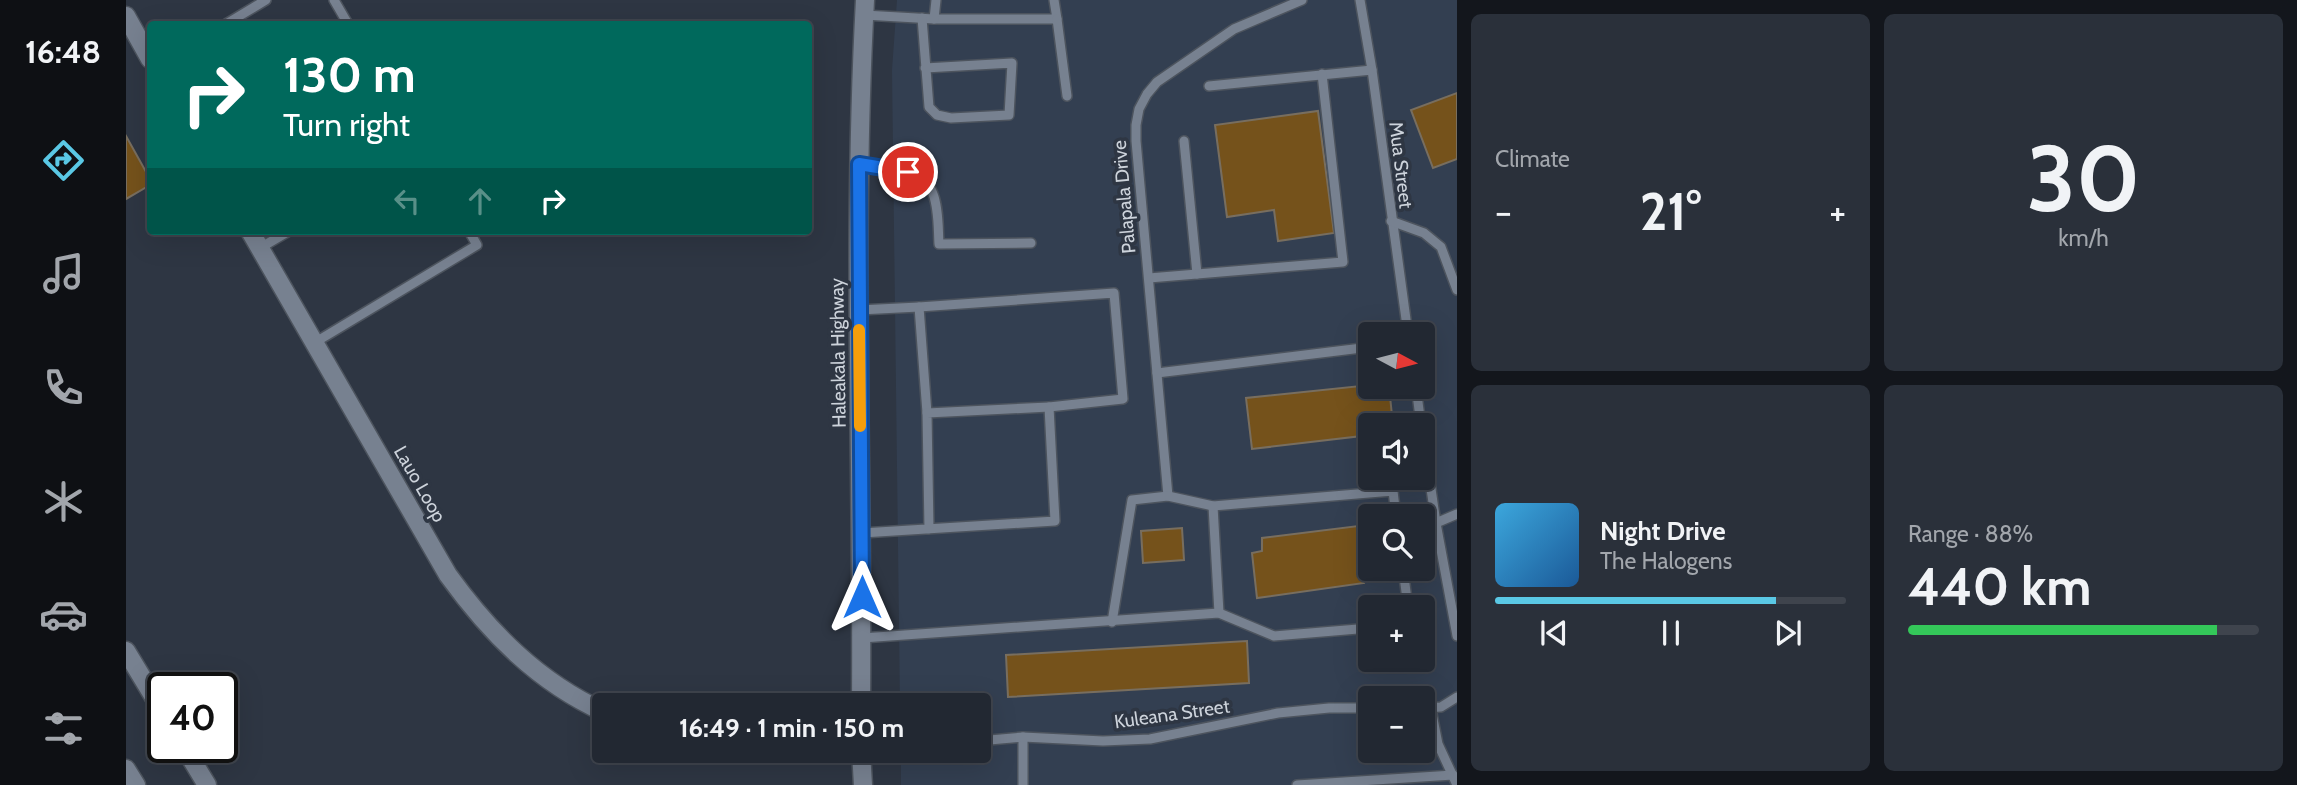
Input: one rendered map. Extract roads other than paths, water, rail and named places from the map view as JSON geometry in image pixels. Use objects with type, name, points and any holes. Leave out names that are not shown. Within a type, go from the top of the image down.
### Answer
[{"type":"street","name":"Haleakala Highway","points":[[861,693],[859,164],[865,8]]},
{"type":"street","points":[[126,16],[147,54]]},
{"type":"street","name":"Lauo Loop","points":[[252,235],[448,575],[472,609],[500,640],[531,667],[564,691],[592,706]]},
{"type":"street","points":[[126,651],[147,686]]},
{"type":"street","points":[[194,763],[207,785]]},
{"type":"street","points":[[862,763],[863,785]]},
{"type":"street","points":[[126,769],[136,785]]},
{"type":"lane","points":[[231,21],[266,0]]},
{"type":"lane","points":[[334,0],[346,21]]},
{"type":"lane","points":[[934,19],[936,0]]},
{"type":"lane","points":[[1054,0],[1067,96]]},
{"type":"lane","name":"Palapala Drive","points":[[1168,496],[1136,133],[1137,117],[1143,101],[1157,82],[1234,30],[1302,0]]},
{"type":"lane","name":"Mua Street","points":[[1360,0],[1406,322]]},
{"type":"lane","points":[[865,8],[934,19],[1057,19]]},
{"type":"lane","points":[[922,18],[925,68],[929,107],[937,115],[951,118],[1009,115],[1012,63],[925,68]]},
{"type":"lane","points":[[1209,86],[1371,69]]},
{"type":"lane","points":[[1149,278],[1343,262],[1322,74]]},
{"type":"lane","points":[[1184,141],[1197,274]]},
{"type":"lane","points":[[859,164],[908,172],[923,180],[933,193],[939,244],[1031,243]]},
{"type":"lane","points":[[1391,221],[1424,233],[1441,247],[1457,290]]},
{"type":"lane","points":[[260,248],[282,235]]},
{"type":"lane","points":[[314,343],[477,245],[472,235]]},
{"type":"lane","points":[[859,310],[1114,293],[1123,399],[1049,407],[927,413]]},
{"type":"lane","points":[[919,307],[927,413],[929,529]]},
{"type":"lane","points":[[1157,373],[1358,348]]},
{"type":"lane","points":[[862,533],[1055,521],[1049,407]]},
{"type":"lane","points":[[1431,490],[1457,636]]},
{"type":"lane","points":[[1112,622],[1132,500],[1168,496],[1213,506],[1393,491],[1395,504]]},
{"type":"lane","points":[[1213,506],[1219,613]]},
{"type":"lane","points":[[1436,523],[1457,514]]},
{"type":"lane","points":[[862,638],[1219,613],[1274,636],[1358,629]]},
{"type":"lane","points":[[1435,707],[1445,705],[1457,697]]},
{"type":"lane","name":"Kuleana Street","points":[[991,740],[1023,737],[1126,741],[1173,735],[1278,713],[1358,708]]},
{"type":"lane","points":[[1297,785],[1455,780],[1435,734]]},
{"type":"lane","points":[[1023,737],[1023,785]]}]
